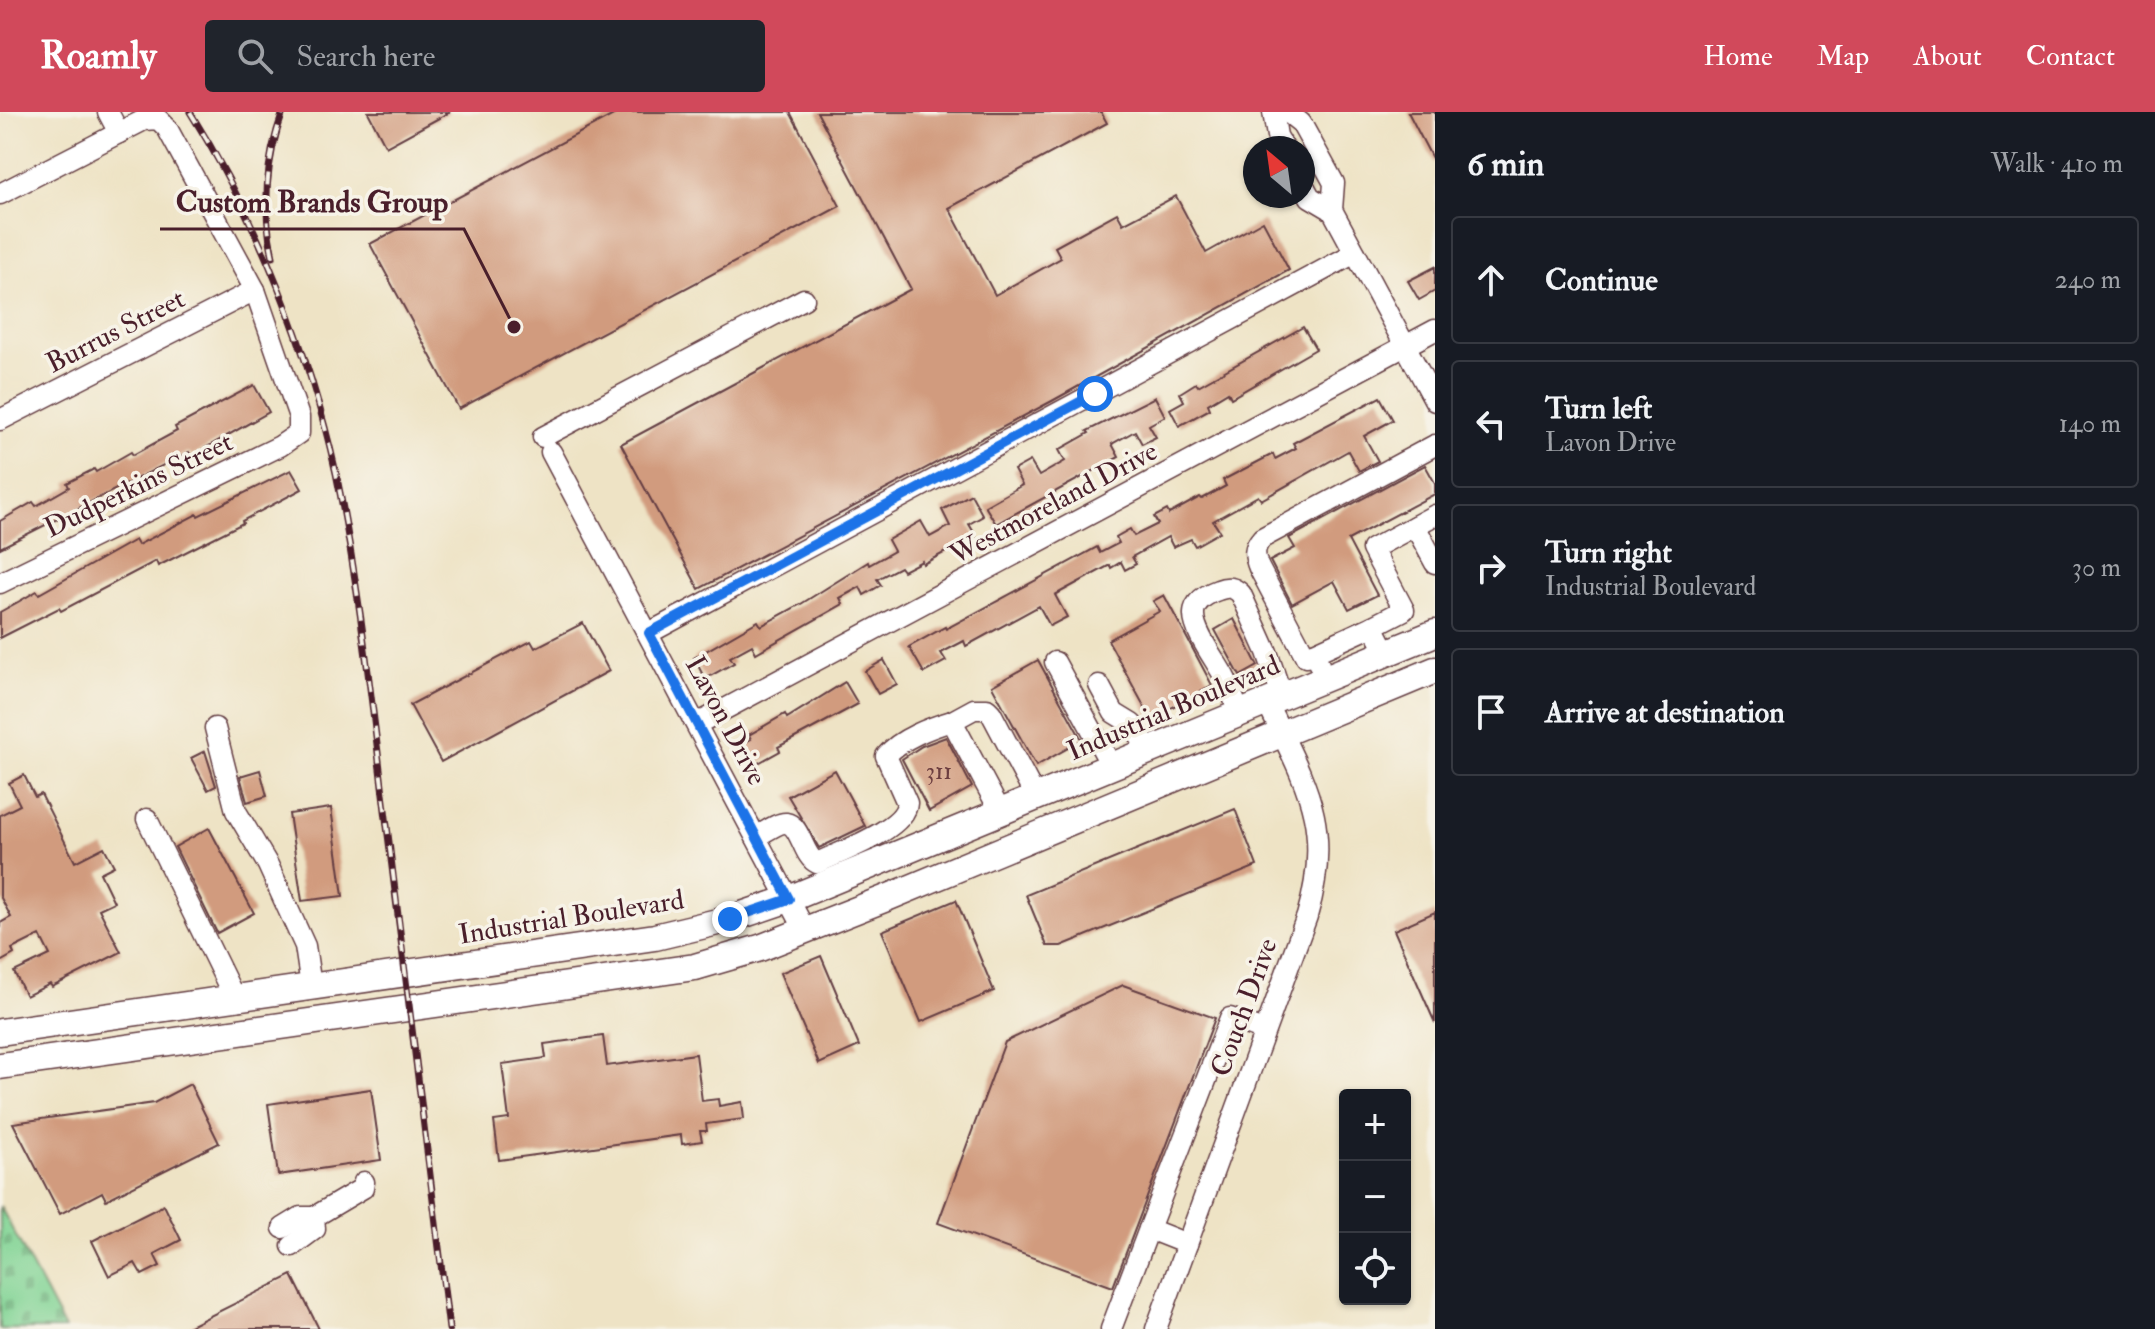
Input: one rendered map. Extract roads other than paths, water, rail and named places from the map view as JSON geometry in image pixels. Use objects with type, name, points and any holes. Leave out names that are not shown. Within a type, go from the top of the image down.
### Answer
[{"type":"main road","name":"Industrial Boulevard","points":[[0,1032],[655,937],[730,919],[789,899],[910,850],[1435,633]]},
{"type":"main road","points":[[0,1066],[695,967],[760,948],[805,930],[1435,670]]},
{"type":"main road","points":[[200,1039],[229,1023],[293,1012],[301,1005],[311,986]]},
{"type":"main road","points":[[188,1005],[200,1039]]},
{"type":"street","points":[[108,112],[119,133]]},
{"type":"street","points":[[1273,112],[1277,136]]},
{"type":"street","points":[[1287,112],[1301,123],[1334,183],[1332,210]]},
{"type":"street","points":[[0,194],[144,120],[158,119],[167,128],[255,290]]},
{"type":"street","points":[[1315,200],[1332,210],[1435,401]]},
{"type":"street","points":[[649,633],[1355,253]]},
{"type":"street","name":"Burrus Street","points":[[0,420],[255,290]]},
{"type":"street","name":"Dudperkins Street","points":[[0,583],[280,446],[299,433],[299,417],[255,290]]},
{"type":"street","name":"Lavon Drive","points":[[804,299],[547,445],[805,930]]},
{"type":"street","name":"Westmoreland Drive","points":[[697,724],[1435,330]]},
{"type":"street","points":[[1435,445],[1257,543],[1255,558],[1306,657],[1404,610],[1372,549],[1435,515]]},
{"type":"street","points":[[1415,526],[1435,563]]},
{"type":"street","name":"Couch Drive","points":[[1156,1329],[1311,903],[1319,850],[1312,805],[1282,735],[1263,641],[1241,594],[1234,588],[1224,588],[1210,593],[1197,603],[1193,613],[1195,623],[1227,680],[1239,714]]},
{"type":"street","points":[[1373,626],[1387,653]]},
{"type":"street","points":[[1314,653],[1326,678]]},
{"type":"street","points":[[1055,662],[1112,767]]},
{"type":"street","points":[[1099,685],[1114,713],[1132,724],[1149,751]]},
{"type":"street","points":[[756,837],[783,823],[789,824],[794,827],[809,858],[817,863],[897,824],[907,803],[886,756],[934,726],[952,721],[974,709],[987,709],[1036,798]]},
{"type":"street","points":[[952,721],[1001,813]]},
{"type":"street","points":[[215,728],[236,811],[268,865],[305,946],[311,986]]},
{"type":"street","points":[[147,819],[234,997]]},
{"type":"street","points":[[897,824],[910,850]]},
{"type":"street","points":[[1111,1329],[1230,1018],[1264,1031]]},
{"type":"street","points":[[288,1237],[301,1217],[314,1217],[363,1188],[364,1182]]},
{"type":"street","points":[[1149,1229],[1187,1244]]},
{"type":"railway","points":[[190,112],[237,196],[278,286],[311,380],[336,473],[364,641],[449,1329]]},
{"type":"railway","points":[[273,257],[267,202],[269,166],[283,112]]},
{"type":"place","name":"Custom Brands Group","points":[[514,327]]}]
